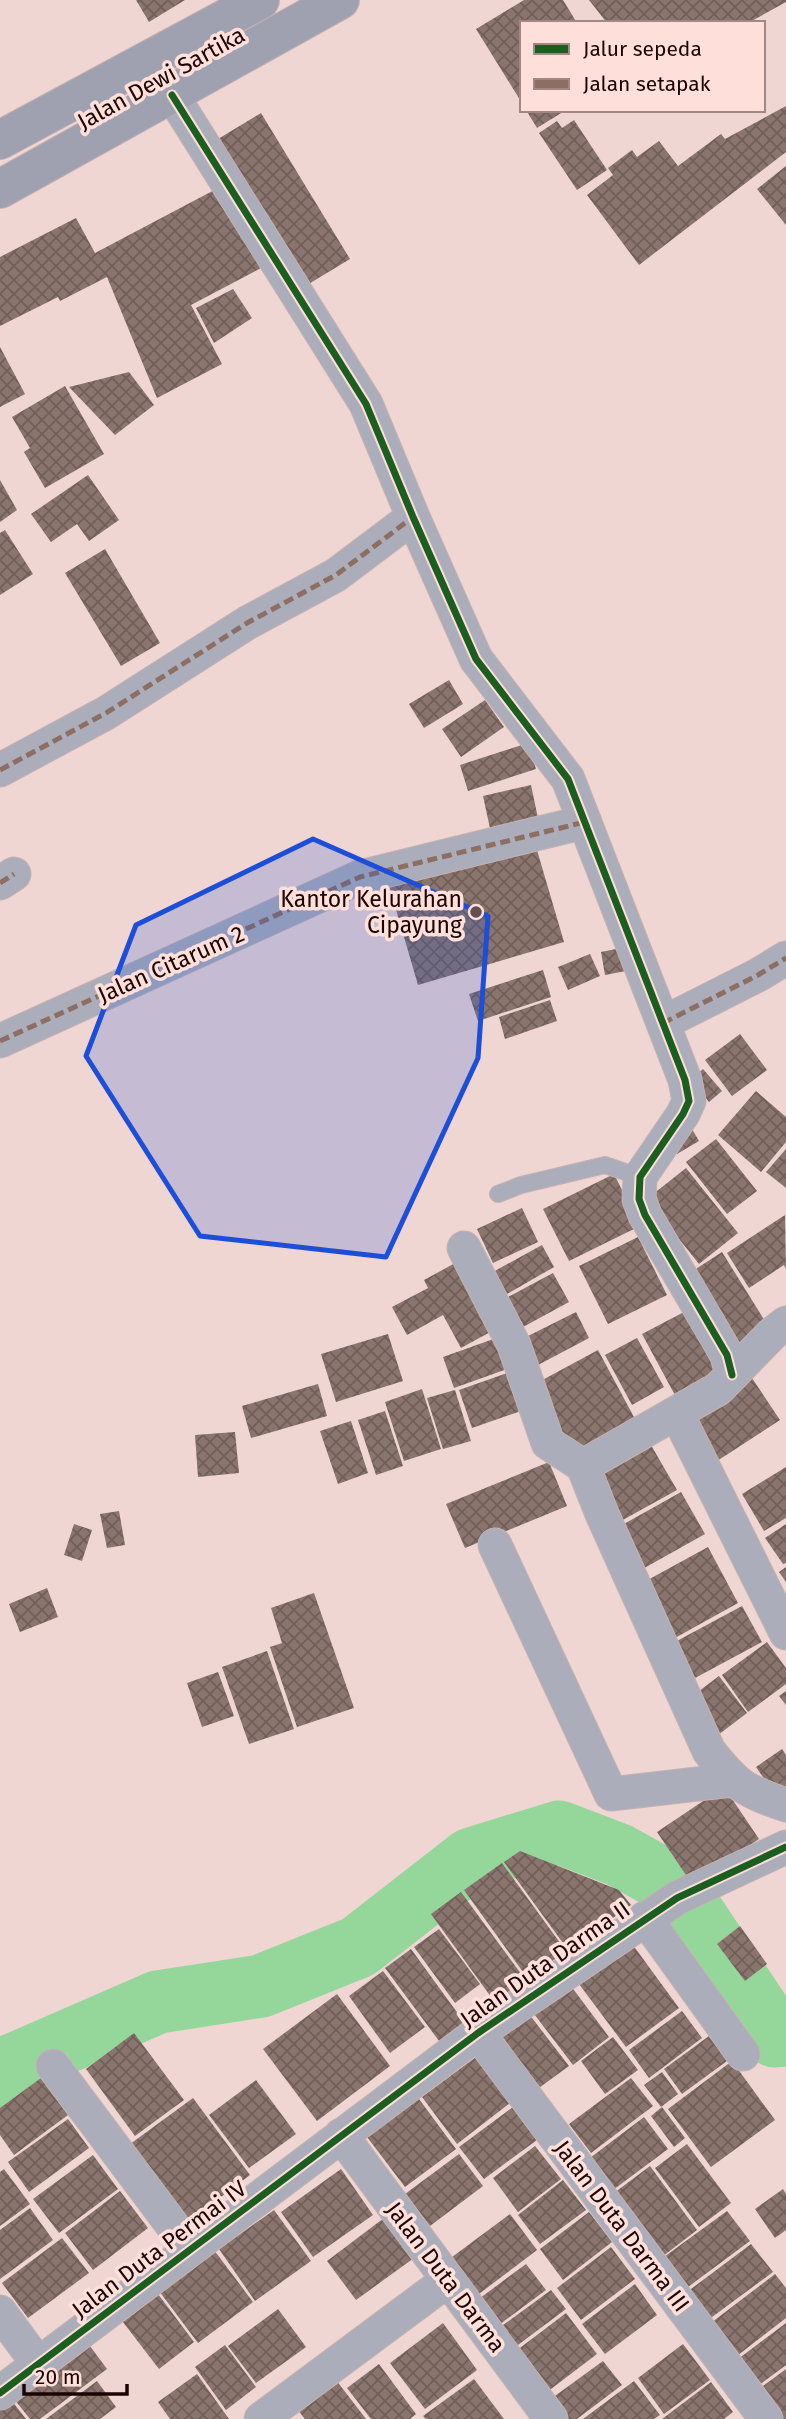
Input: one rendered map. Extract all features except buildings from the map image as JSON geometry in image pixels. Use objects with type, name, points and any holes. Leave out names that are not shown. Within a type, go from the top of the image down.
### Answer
[{"type":"highway","name":"Jalan Dewi Sartika","points":[[0,140],[260,0]]},
{"type":"highway","name":"Jalan Dewi Sartika","points":[[0,189],[340,0]]},
{"type":"street","points":[[172,95],[366,404],[412,517],[476,659],[568,779],[685,1080],[689,1101],[684,1114],[640,1177],[639,1199],[645,1215],[727,1354],[732,1375]]},
{"type":"street","points":[[0,770],[106,713],[247,623],[336,575],[412,517]]},
{"type":"street","name":"Jalan Citarum 2","points":[[0,1041],[360,877],[585,822]]},
{"type":"street","points":[[663,1023],[786,958]]},
{"type":"street","points":[[464,1248],[514,1345],[548,1443],[583,1466],[700,1736],[732,1780],[747,1790],[786,1805]]},
{"type":"street","points":[[583,1466],[718,1389],[786,1323]]},
{"type":"street","points":[[685,1430],[786,1633]]},
{"type":"street","points":[[495,1545],[611,1794],[732,1780]]},
{"type":"street","name":"Jalan Duta Darma II","points":[[341,2135],[478,2033],[645,1918],[687,1893],[786,1847]]},
{"type":"street","points":[[645,1918],[743,2054]]},
{"type":"street","name":"Jalan Duta Darma III","points":[[478,2033],[766,2419]]},
{"type":"street","points":[[53,2066],[190,2249]]},
{"type":"street","name":"Jalan Duta Permai IV","points":[[0,2393],[341,2135]]},
{"type":"street","name":"Jalan Duta Darma","points":[[341,2135],[551,2419]]},
{"type":"street","points":[[261,2419],[448,2280]]},
{"type":"street","points":[[0,2312],[38,2364]]},
{"type":"lane","points":[[498,1194],[521,1185],[605,1165],[640,1177]]},
{"type":"highlighted area","points":[[313,839],[488,916],[478,1058],[386,1257],[200,1236],[86,1056],[136,925]]},
{"type":"waterway","points":[[0,2084],[13,2065],[158,2002],[261,1986],[358,1947],[471,1859],[559,1832],[619,1855],[675,1886],[775,2036],[786,2035]]},
{"type":"marked path","points":[[0,770],[106,713],[247,623],[336,575],[413,517]]},
{"type":"marked path","points":[[0,1041],[360,877],[585,822]]},
{"type":"marked path","points":[[0,883],[14,874]]},
{"type":"marked path","points":[[663,1023],[786,958]]},
{"type":"cycle path","points":[[172,95],[366,404],[476,659],[568,779],[685,1080],[689,1101],[640,1177],[639,1199],[645,1215],[727,1355],[732,1375]]},
{"type":"cycle path","points":[[0,2393],[478,2033],[677,1898],[786,1847]]},
{"type":"place","name":"Kantor Kelurahan Cipayung","points":[[476,912]]}]
